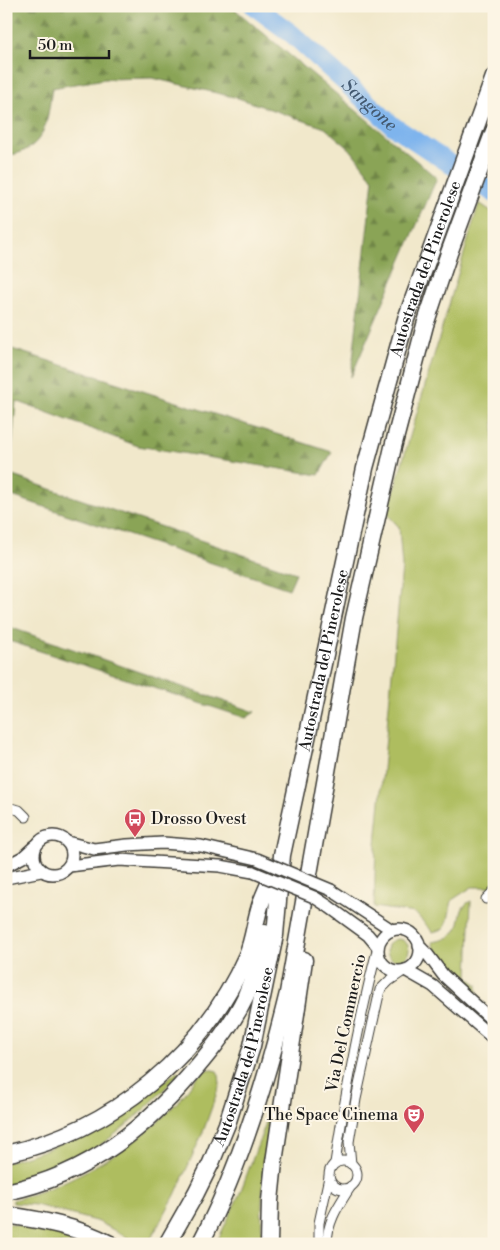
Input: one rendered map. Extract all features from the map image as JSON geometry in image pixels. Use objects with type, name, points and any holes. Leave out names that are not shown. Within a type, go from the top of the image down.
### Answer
[{"type":"highway","name":"Autostrada del Pinerolese","points":[[167,1244],[211,1163],[227,1124],[252,1046],[275,935],[282,855],[365,468],[406,319],[494,77]]},
{"type":"highway","name":"Autostrada del Pinerolese","points":[[200,1244],[226,1190],[276,1039],[288,993],[354,618],[391,456],[425,325],[494,132]]},
{"type":"highway","points":[[269,1244],[269,1219],[274,1162],[300,996],[323,794]]},
{"type":"highway","points":[[6,1154],[41,1144],[106,1115],[148,1086],[185,1050],[215,1012],[248,953],[261,904],[282,855]]},
{"type":"highway","points":[[6,1192],[41,1184],[56,1178],[104,1152],[153,1116],[192,1072],[227,1029],[250,986],[260,953],[282,855]]},
{"type":"highway","points":[[6,1215],[61,1225],[86,1233],[110,1244]]},
{"type":"highway","points":[[269,1219],[274,1244]]},
{"type":"street","points":[[6,807],[20,810],[26,816]]},
{"type":"street","points":[[6,866],[23,857],[48,836],[59,836],[67,842],[94,850],[127,845],[164,843],[201,846],[257,859],[331,890],[392,930]]},
{"type":"street","points":[[67,842],[72,851],[69,866]]},
{"type":"street","points":[[36,846],[34,857],[37,866],[47,873],[59,874],[69,866],[118,860],[220,866],[253,872],[314,898],[328,906],[368,935],[378,948],[380,960],[384,966],[397,971],[405,970],[417,961],[420,946]]},
{"type":"street","points":[[6,878],[42,871]]},
{"type":"street","points":[[486,899],[494,891]]},
{"type":"street","points":[[378,948],[382,937],[392,930],[403,929],[408,931],[416,938],[420,946],[443,974],[494,1022]]},
{"type":"street","name":"Via Del Commercio","points":[[335,1163],[356,1038],[378,948]]},
{"type":"street","points":[[405,970],[433,986],[494,1038]]},
{"type":"street","name":"Via Del Commercio","points":[[351,1164],[350,1142],[353,1113],[380,990],[405,970]]},
{"type":"street","points":[[319,1244],[319,1223],[331,1168],[335,1163],[345,1161],[354,1167],[357,1176],[328,1226],[326,1244]]},
{"type":"street","points":[[329,1177],[338,1188],[351,1186]]},
{"type":"green space","points":[[6,6],[231,6],[437,178],[351,377],[373,179],[350,149],[325,128],[238,98],[152,78],[105,79],[52,88],[46,122],[43,132],[37,141],[20,153],[6,156]]},
{"type":"green space","points":[[479,203],[494,213],[494,887],[472,887],[452,900],[444,929],[433,932],[415,913],[374,907],[376,844],[402,567],[399,527],[387,514]]},
{"type":"green space","points":[[6,347],[332,452],[319,475],[138,446],[16,401],[10,475],[296,573],[289,589],[6,494]]},
{"type":"green space","points":[[6,626],[255,712],[246,718],[6,640]]},
{"type":"green space","points":[[471,901],[468,978],[477,984],[477,997],[438,958],[432,942],[452,935],[457,929],[462,910]]},
{"type":"green space","points":[[398,939],[406,942],[409,950],[406,958],[398,961],[390,958],[387,950],[390,942]]},
{"type":"green space","points":[[208,1069],[217,1071],[220,1084],[203,1132],[175,1195],[148,1244],[128,1244],[130,1239],[99,1222],[36,1205],[13,1203],[13,1200],[70,1179],[125,1147],[164,1116],[197,1078]]},
{"type":"green space","points":[[177,1071],[179,1073],[151,1103],[104,1143],[50,1173],[6,1186],[6,1162],[53,1147],[97,1127],[138,1101]]},
{"type":"green space","points":[[271,1109],[273,1110],[262,1193],[262,1244],[216,1244],[240,1193]]},
{"type":"green space","points":[[6,1223],[63,1232],[95,1244],[6,1244]]},
{"type":"waterway","name":"Sangone","points":[[254,6],[292,34],[393,126],[494,193]]},
{"type":"place","name":"Drosso Ovest","points":[[135,838]]},
{"type":"place","name":"The Space Cinema","points":[[414,1134]]}]
